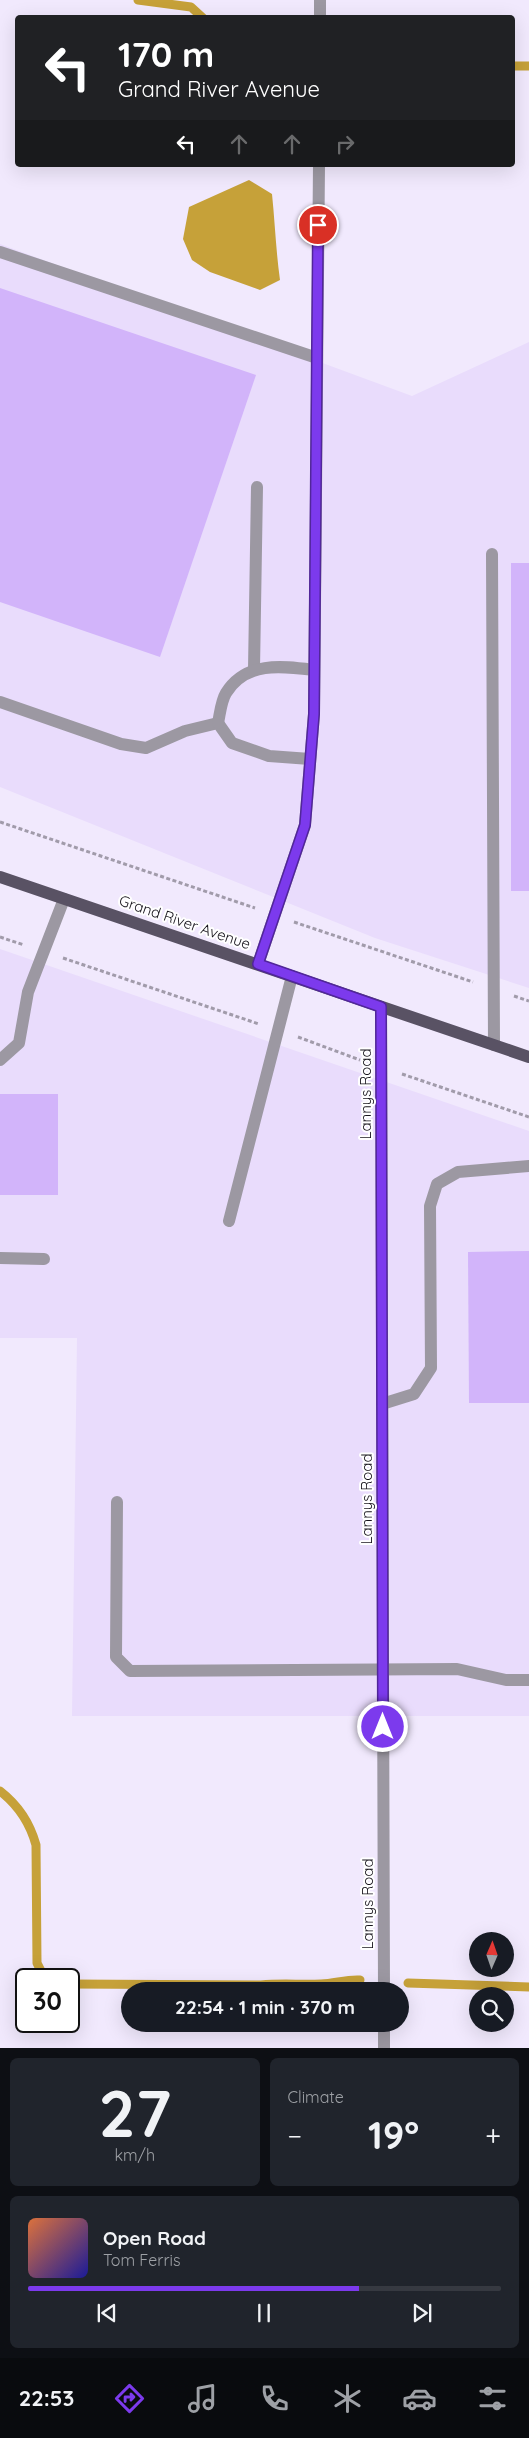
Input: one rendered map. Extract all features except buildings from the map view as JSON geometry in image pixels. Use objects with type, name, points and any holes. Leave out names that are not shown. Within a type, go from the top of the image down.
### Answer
[{"type":"main road","name":"Grand River Avenue","points":[[0,877],[529,1057]]},
{"type":"street","points":[[320,0],[320,15]]},
{"type":"street","points":[[258,964],[305,825],[310,759],[314,670],[318,167]]},
{"type":"street","points":[[0,252],[317,358]]},
{"type":"street","points":[[254,669],[257,487]]},
{"type":"street","points":[[492,554],[494,1045]]},
{"type":"street","points":[[310,759],[269,756],[248,750],[232,743],[218,723],[225,694],[237,680],[254,669],[276,666],[314,670]]},
{"type":"street","points":[[0,702],[121,744],[146,748],[185,731],[218,723]]},
{"type":"street","points":[[0,1060],[19,1043],[28,992],[64,899]]},
{"type":"street","points":[[229,1221],[292,976]]},
{"type":"street","name":"Lannys Road","points":[[381,1007],[384,1982]]},
{"type":"street","points":[[382,1404],[414,1394],[430,1368],[430,1206],[437,1184],[458,1172],[529,1166]]},
{"type":"street","points":[[0,1258],[44,1259]]},
{"type":"street","points":[[117,1502],[116,1657],[130,1671],[457,1670],[506,1680],[529,1680]]},
{"type":"street","points":[[384,2032],[384,2048]]},
{"type":"shaded area","points":[[249,180],[272,194],[280,280],[260,290],[210,272],[192,260],[183,239],[189,207]]},
{"type":"shaded area","points":[[0,244],[412,396],[529,342],[529,988],[375,938],[0,787]]},
{"type":"shaded area","points":[[0,949],[529,1131],[529,1716],[72,1716],[77,1338],[0,1338]]},
{"type":"waterway","points":[[138,0],[191,7],[200,15]]},
{"type":"waterway","points":[[515,66],[529,66]]},
{"type":"waterway","points":[[0,1791],[22,1815],[36,1845],[37,1963],[40,1968]]},
{"type":"waterway","points":[[80,1984],[261,1985],[326,1984],[360,1980]]},
{"type":"waterway","points":[[409,1983],[529,1987]]},
{"type":"route","points":[[318,225],[314,714],[305,825],[258,964],[381,1007],[383,1727]]}]
